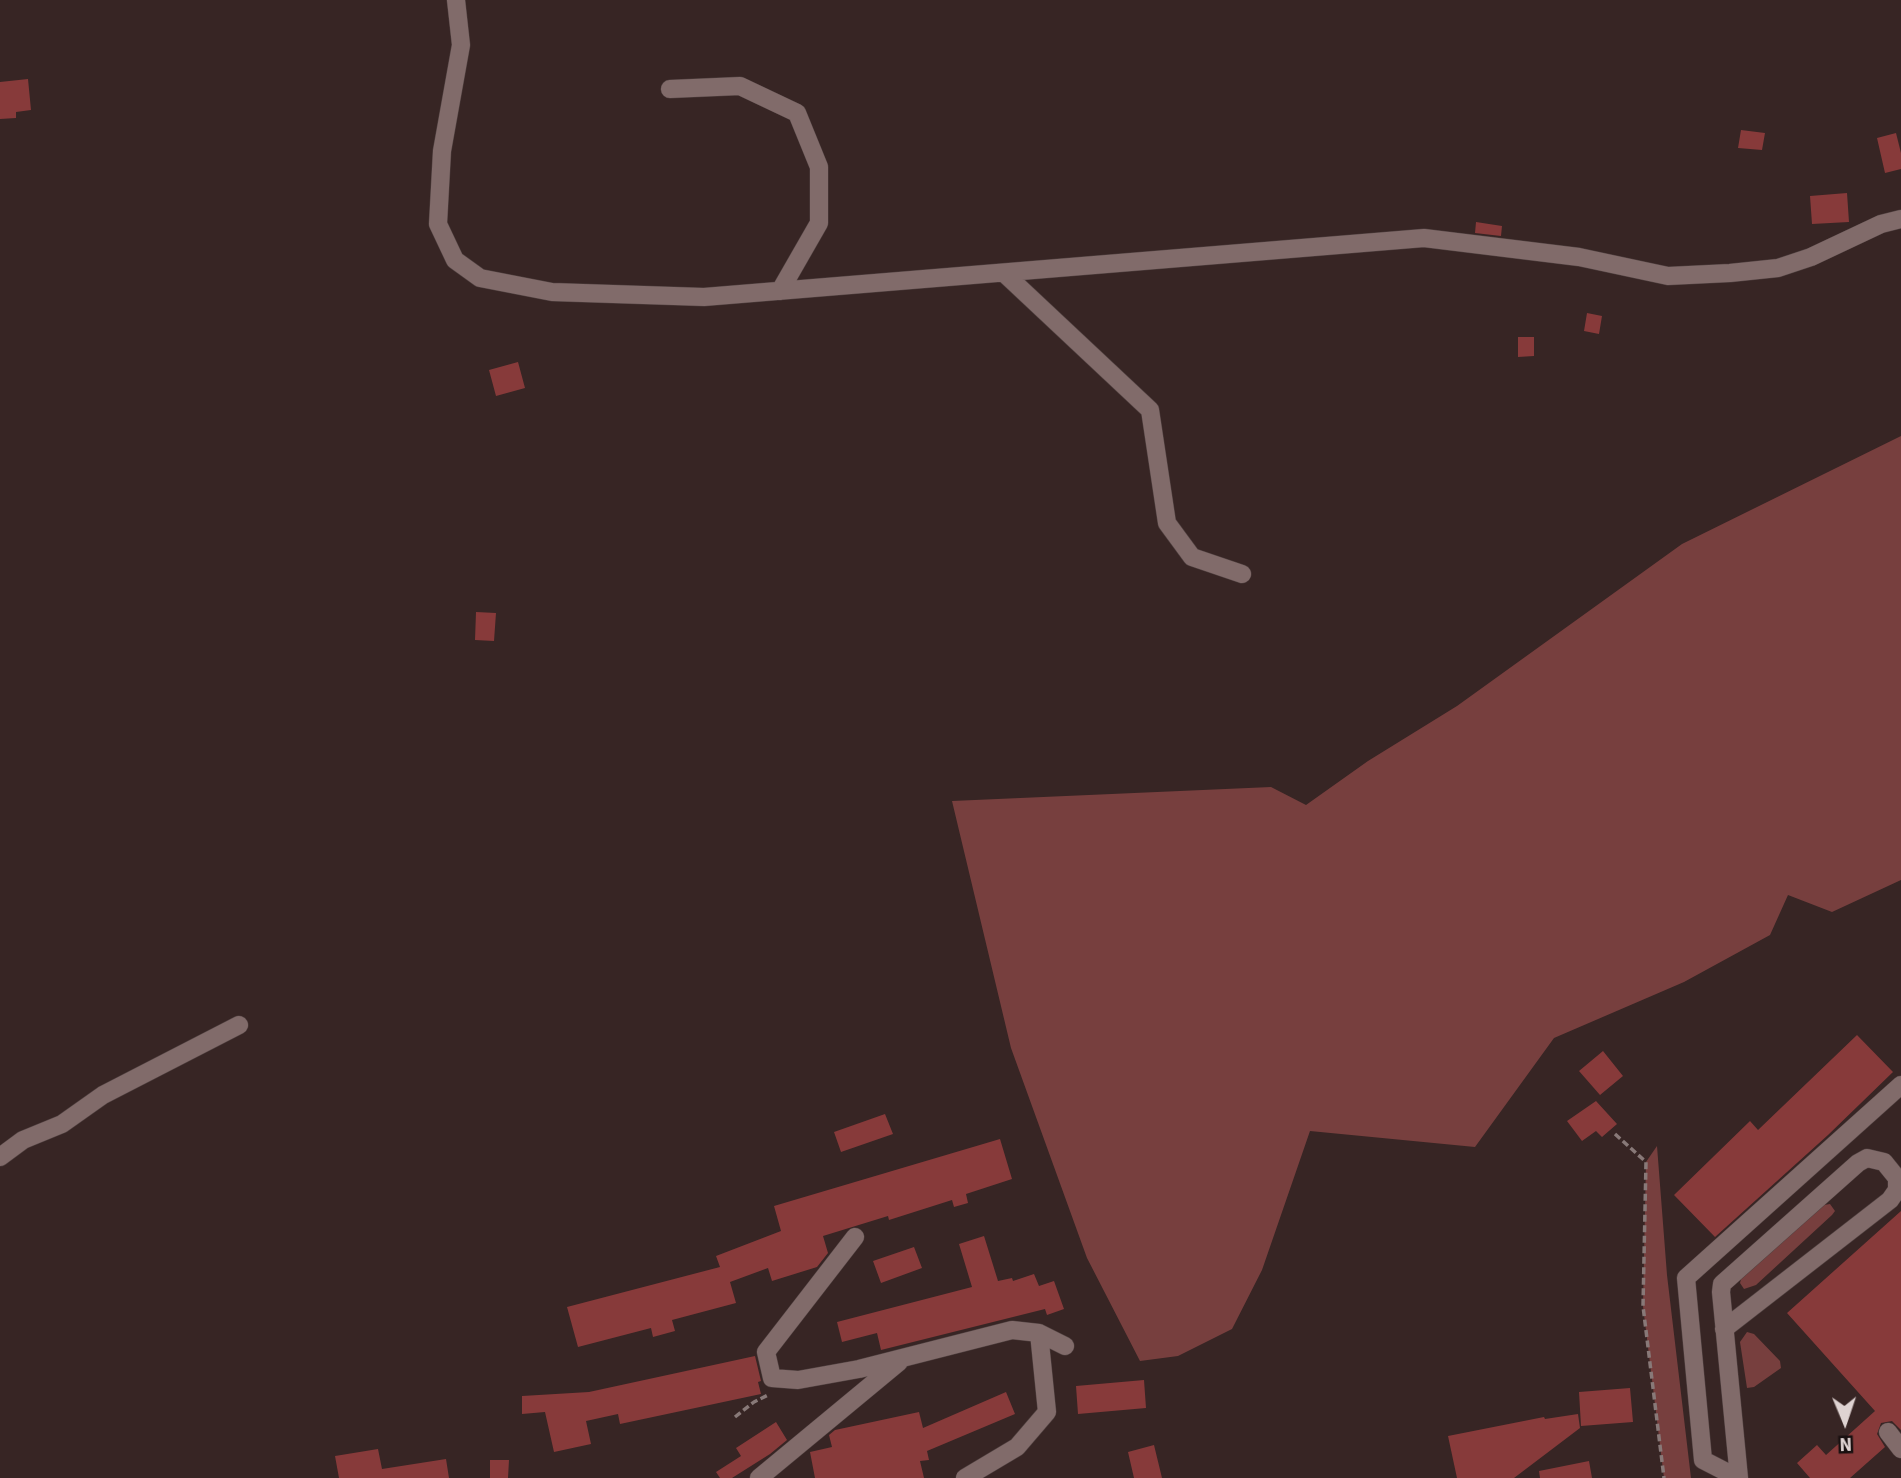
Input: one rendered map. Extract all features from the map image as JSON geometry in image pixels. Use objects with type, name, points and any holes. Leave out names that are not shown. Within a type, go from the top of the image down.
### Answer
[{"type":"street","points":[[456,0],[461,45],[442,151],[438,223],[455,260],[480,278],[552,292],[704,297],[1424,239],[1579,257],[1668,276],[1730,273],[1778,268],[1811,257],[1881,224],[1901,219]]},
{"type":"street","points":[[670,89],[740,86],[797,113],[819,167],[819,223],[780,291]]},
{"type":"street","points":[[1004,273],[1150,410],[1167,523],[1192,557],[1242,574]]},
{"type":"street","points":[[0,1157],[23,1140],[62,1124],[103,1095],[239,1026]]},
{"type":"street","points":[[1738,1478],[1703,1460],[1686,1278],[1901,1085]]},
{"type":"street","points":[[1724,1329],[1890,1200],[1897,1190],[1897,1178],[1884,1162],[1867,1158],[1858,1163],[1722,1284],[1724,1329],[1738,1478]]},
{"type":"street","points":[[855,1237],[766,1352],[772,1378],[798,1380],[859,1369],[1012,1330],[1039,1333],[1065,1346]]},
{"type":"street","points":[[965,1478],[1017,1447],[1047,1412],[1039,1333]]},
{"type":"street","points":[[759,1478],[904,1357]]},
{"type":"street","points":[[1888,1432],[1901,1449]]},
{"type":"path","points":[[1615,1134],[1646,1162],[1643,1306],[1664,1478]]},
{"type":"path","points":[[735,1417],[754,1402],[798,1380]]},
{"type":"shaded area","points":[[1901,436],[1901,880],[1832,912],[1788,895],[1770,935],[1684,982],[1554,1038],[1475,1147],[1310,1131],[1262,1270],[1232,1329],[1178,1356],[1140,1361],[1087,1258],[1011,1048],[952,801],[1271,787],[1306,805],[1368,761],[1457,706],[1682,544]]},
{"type":"shaded area","points":[[1657,1146],[1667,1275],[1691,1478],[1664,1478],[1643,1306],[1646,1162]]},
{"type":"shaded area","points":[[1830,1204],[1835,1211],[1832,1215],[1756,1285],[1744,1289],[1740,1283],[1743,1272],[1824,1205]]},
{"type":"shaded area","points":[[1747,1332],[1754,1334],[1780,1361],[1781,1368],[1754,1387],[1747,1388],[1740,1342]]},
{"type":"building","points":[[28,79],[31,110],[16,112],[16,118],[0,119],[0,82]]},
{"type":"building","points":[[1741,130],[1765,133],[1762,150],[1738,148]]},
{"type":"building","points":[[1896,133],[1901,153],[1901,169],[1885,173],[1877,138]]},
{"type":"building","points":[[1847,193],[1849,222],[1812,224],[1810,196]]},
{"type":"building","points":[[1476,222],[1502,226],[1501,236],[1475,233]]},
{"type":"building","points":[[1587,313],[1602,316],[1599,334],[1584,331]]},
{"type":"building","points":[[1518,337],[1534,337],[1534,356],[1518,357]]},
{"type":"building","points":[[518,362],[525,388],[496,396],[489,370]]},
{"type":"building","points":[[476,612],[496,613],[494,641],[475,640]]},
{"type":"building","points":[[1857,1035],[1893,1072],[1715,1237],[1674,1195],[1750,1121],[1758,1130]]},
{"type":"building","points":[[1603,1051],[1623,1076],[1600,1095],[1579,1071]]},
{"type":"building","points":[[1596,1101],[1617,1124],[1602,1137],[1596,1131],[1582,1141],[1567,1121]]},
{"type":"building","points":[[885,1114],[893,1134],[841,1152],[834,1132]]},
{"type":"building","points":[[1000,1139],[1012,1179],[966,1194],[968,1203],[954,1207],[952,1200],[889,1220],[888,1216],[823,1236],[828,1253],[817,1267],[772,1281],[768,1268],[730,1282],[736,1303],[672,1320],[675,1331],[653,1337],[651,1328],[578,1347],[567,1307],[720,1267],[716,1256],[781,1231],[774,1206]]},
{"type":"building","points":[[1901,1211],[1901,1430],[1892,1421],[1881,1423],[1877,1434],[1885,1447],[1850,1478],[1810,1478],[1797,1463],[1817,1445],[1826,1455],[1875,1411],[1787,1313]]},
{"type":"building","points":[[984,1236],[998,1281],[1012,1278],[1013,1281],[1034,1274],[1039,1286],[1054,1281],[1064,1309],[1047,1315],[1045,1309],[881,1350],[877,1333],[842,1342],[837,1322],[972,1287],[959,1244]]},
{"type":"building","points":[[914,1247],[922,1268],[881,1283],[873,1261]]},
{"type":"building","points":[[755,1356],[761,1394],[620,1424],[618,1414],[586,1421],[591,1444],[554,1452],[545,1412],[522,1414],[522,1396],[589,1392]]},
{"type":"building","points":[[1144,1380],[1146,1408],[1078,1414],[1076,1386]]},
{"type":"building","points":[[1630,1388],[1633,1422],[1581,1426],[1579,1392]]},
{"type":"building","points":[[1006,1392],[1015,1414],[927,1451],[929,1460],[920,1461],[924,1478],[815,1478],[810,1452],[832,1447],[829,1435],[835,1430],[919,1412],[923,1428]]},
{"type":"building","points":[[1578,1414],[1580,1428],[1514,1478],[1457,1478],[1448,1436],[1544,1417]]},
{"type":"building","points":[[776,1422],[787,1440],[732,1478],[720,1478],[716,1472],[741,1456],[736,1448]]},
{"type":"building","points":[[1154,1445],[1162,1478],[1134,1478],[1128,1452]]},
{"type":"building","points":[[378,1449],[382,1469],[446,1459],[449,1478],[339,1478],[335,1456]]},
{"type":"building","points":[[490,1460],[509,1460],[508,1478],[490,1478]]},
{"type":"building","points":[[1589,1461],[1592,1478],[1540,1478],[1539,1471]]}]
